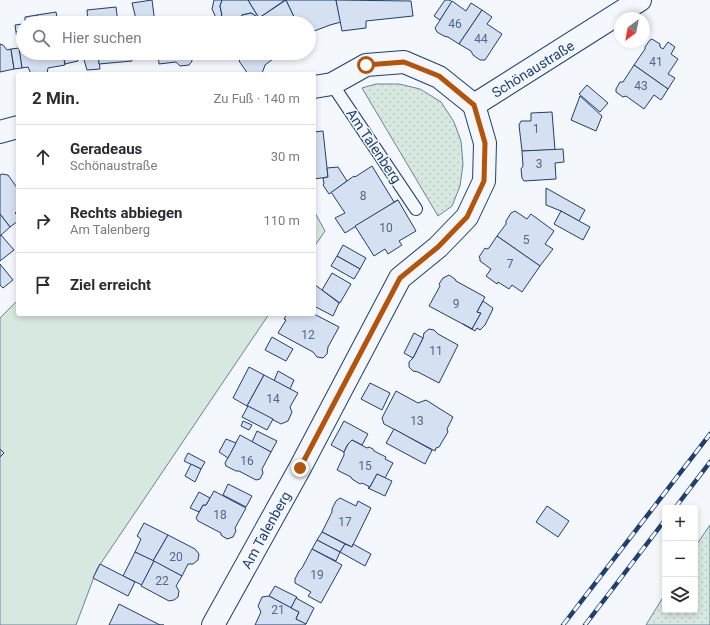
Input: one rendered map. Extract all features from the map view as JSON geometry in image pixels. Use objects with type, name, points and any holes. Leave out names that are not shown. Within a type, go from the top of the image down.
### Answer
[{"type":"street","name":"Schönaustraße","points":[[474,105],[640,0]]},
{"type":"street","points":[[323,85],[366,65],[404,62],[439,76],[474,105]]},
{"type":"street","name":"Am Talenberg","points":[[212,625],[300,468],[400,278],[438,247],[467,217],[484,181],[485,143],[474,105]]},
{"type":"street","points":[[0,132],[16,127]]},
{"type":"lane","name":"Am Talenberg","points":[[323,85],[416,209]]},
{"type":"shaded area","points":[[376,84],[399,84],[420,89],[441,102],[454,122],[461,141],[463,164],[460,186],[452,206],[438,216],[362,88]]},
{"type":"shaded area","points":[[316,215],[325,231],[316,244]]},
{"type":"shaded area","points":[[16,302],[16,316],[268,316],[97,569],[76,625],[0,625],[0,318]]},
{"type":"shaded area","points":[[710,525],[710,625],[646,625],[662,599],[662,613],[698,613],[698,543]]},
{"type":"building","points":[[152,0],[154,16],[135,16],[132,3]]},
{"type":"building","points":[[214,0],[222,0],[220,6],[221,16],[215,16],[212,9]]},
{"type":"building","points":[[222,0],[248,0],[258,16],[251,13],[241,16],[221,16],[222,15],[220,6]]},
{"type":"building","points":[[248,0],[285,0],[262,16],[258,16]]},
{"type":"building","points":[[286,0],[294,16],[262,16]]},
{"type":"building","points":[[286,0],[336,0],[341,22],[316,30],[316,16],[294,16]]},
{"type":"building","points":[[336,0],[411,1],[413,16],[366,21],[366,28],[342,31]]},
{"type":"building","points":[[445,0],[450,0],[452,2],[440,20],[434,16]]},
{"type":"building","points":[[452,1],[466,11],[471,3],[482,10],[459,44],[437,32],[435,28]]},
{"type":"building","points":[[116,7],[117,16],[87,16],[87,10]]},
{"type":"building","points":[[482,10],[492,17],[487,24],[502,34],[485,60],[480,60],[473,55],[471,51],[459,44]]},
{"type":"building","points":[[56,12],[57,16],[37,16]]},
{"type":"building","points":[[251,13],[256,16],[241,16]]},
{"type":"building","points":[[652,39],[660,44],[660,47],[663,49],[668,42],[675,47],[671,54],[678,59],[668,74],[675,78],[668,89],[634,65],[645,48],[650,48],[650,40]]},
{"type":"building","points":[[0,44],[7,50],[11,49],[14,69],[0,72]]},
{"type":"building","points":[[16,48],[16,60],[21,60],[22,68],[14,69],[11,49]]},
{"type":"building","points":[[21,60],[64,60],[65,65],[48,68],[47,72],[30,72],[28,67],[22,68]]},
{"type":"building","points":[[64,60],[78,60],[78,61],[65,64]]},
{"type":"building","points":[[84,60],[99,60],[100,69],[87,70]]},
{"type":"building","points":[[99,60],[132,61],[99,64]]},
{"type":"building","points":[[159,60],[192,61],[189,65],[180,66],[176,62],[159,64]]},
{"type":"building","points":[[272,60],[265,65],[262,72],[247,72],[239,61]]},
{"type":"building","points":[[634,65],[668,89],[661,100],[654,95],[644,109],[626,96],[623,97],[616,92],[620,82],[623,82]]},
{"type":"building","points":[[587,85],[608,103],[600,112],[579,94]]},
{"type":"building","points":[[580,96],[602,116],[596,131],[571,120]]},
{"type":"building","points":[[552,112],[555,150],[522,151],[519,125],[521,121],[531,121],[531,113]]},
{"type":"building","points":[[323,131],[328,177],[316,179],[316,132]]},
{"type":"building","points":[[563,149],[564,162],[555,163],[556,179],[524,181],[522,178],[521,169],[523,166],[522,151]]},
{"type":"building","points":[[372,166],[394,202],[398,200],[345,233],[335,218],[345,213],[331,192]]},
{"type":"building","points":[[338,167],[347,181],[329,194],[323,185],[323,178],[328,177],[327,168]]},
{"type":"building","points":[[0,175],[8,175],[16,186],[16,222],[10,227],[0,214]]},
{"type":"building","points":[[546,188],[585,210],[579,221],[546,205]]},
{"type":"building","points":[[398,200],[416,231],[399,241],[402,245],[388,254],[385,249],[374,256],[355,226]]},
{"type":"building","points":[[515,211],[527,219],[531,214],[554,231],[545,244],[553,249],[540,266],[497,236],[506,224],[506,221],[511,213]]},
{"type":"building","points":[[561,211],[590,227],[583,240],[554,224]]},
{"type":"building","points":[[0,214],[10,227],[0,236]]},
{"type":"building","points":[[1,235],[14,250],[0,261],[0,236]]},
{"type":"building","points":[[497,236],[540,266],[522,292],[512,285],[509,289],[498,282],[497,284],[486,276],[491,269],[480,261],[479,257],[485,248],[489,248]]},
{"type":"building","points":[[343,245],[366,258],[360,269],[337,256]]},
{"type":"building","points":[[337,256],[360,269],[354,279],[331,266]]},
{"type":"building","points":[[0,264],[13,280],[3,288],[0,285]]},
{"type":"building","points":[[332,273],[351,284],[340,303],[322,290]]},
{"type":"building","points":[[449,275],[456,281],[485,297],[477,312],[481,313],[472,329],[429,306],[440,286],[439,284],[443,278]]},
{"type":"building","points":[[316,286],[339,303],[333,316],[316,307]]},
{"type":"building","points":[[483,301],[493,308],[485,325],[480,330],[477,328],[475,331],[463,324],[472,329],[481,313],[477,312]]},
{"type":"building","points":[[316,315],[339,327],[328,347],[327,354],[323,358],[317,357],[313,352],[278,333],[286,320],[284,319],[286,316]]},
{"type":"building","points":[[429,329],[434,330],[438,334],[458,345],[439,383],[413,371],[409,367],[409,362],[413,358],[424,333]]},
{"type":"building","points":[[414,333],[423,338],[413,358],[404,353]]},
{"type":"building","points":[[272,337],[293,349],[286,361],[265,350]]},
{"type":"building","points":[[249,367],[264,375],[247,406],[233,398]]},
{"type":"building","points":[[278,371],[294,380],[290,389],[274,381]]},
{"type":"building","points":[[264,375],[298,393],[290,407],[292,412],[288,421],[281,424],[247,406]]},
{"type":"building","points":[[370,383],[390,393],[382,410],[361,399]]},
{"type":"building","points":[[396,391],[418,403],[426,400],[453,417],[447,429],[448,432],[435,451],[384,424],[382,418]]},
{"type":"building","points":[[248,406],[273,419],[267,430],[242,417]]},
{"type":"building","points":[[243,421],[252,425],[249,430],[241,426]]},
{"type":"building","points":[[344,421],[368,434],[362,445],[352,440],[344,452],[331,445]]},
{"type":"building","points":[[394,429],[432,450],[425,464],[386,443]]},
{"type":"building","points":[[257,431],[277,441],[271,452],[252,442]]},
{"type":"building","points":[[240,435],[271,452],[262,469],[263,473],[260,479],[256,480],[226,466],[225,463]]},
{"type":"building","points":[[226,439],[236,443],[228,458],[219,452]]},
{"type":"building","points":[[352,440],[367,448],[369,447],[373,449],[386,457],[385,459],[393,463],[385,478],[377,474],[370,487],[362,483],[360,484],[351,477],[337,470],[348,444]]},
{"type":"building","points":[[0,449],[4,453],[0,457]]},
{"type":"building","points":[[188,453],[205,462],[201,469],[184,461]]},
{"type":"building","points":[[191,464],[201,469],[195,482],[185,476]]},
{"type":"building","points":[[377,474],[392,481],[385,496],[368,488]]},
{"type":"building","points":[[228,484],[252,496],[246,507],[223,495]]},
{"type":"building","points":[[214,491],[246,508],[235,528],[236,531],[233,537],[227,539],[221,535],[221,533],[198,521],[196,518],[203,505],[206,505]]},
{"type":"building","points":[[199,492],[210,498],[199,512],[190,508]]},
{"type":"building","points":[[340,498],[356,506],[358,501],[371,508],[352,547],[322,532],[336,501]]},
{"type":"building","points":[[547,506],[569,521],[558,537],[536,522]]},
{"type":"building","points":[[144,523],[168,535],[153,561],[135,552],[141,539],[137,536]]},
{"type":"building","points":[[322,532],[345,544],[340,552],[317,540]]},
{"type":"building","points":[[168,535],[195,549],[199,554],[198,560],[193,564],[188,564],[182,576],[153,561]]},
{"type":"building","points":[[317,540],[340,552],[336,561],[312,549]]},
{"type":"building","points":[[345,544],[352,547],[353,544],[371,554],[365,566],[340,552]]},
{"type":"building","points":[[312,549],[342,565],[321,603],[308,596],[311,592],[295,583],[295,579],[299,571]]},
{"type":"building","points":[[135,552],[154,561],[142,585],[123,576]]},
{"type":"building","points":[[154,561],[182,576],[176,586],[179,591],[178,597],[174,600],[169,601],[141,586]]},
{"type":"building","points":[[100,564],[135,582],[128,596],[93,578]]},
{"type":"building","points":[[275,586],[297,597],[291,608],[269,596]]},
{"type":"building","points":[[269,596],[299,612],[296,619],[306,623],[305,625],[255,625],[261,612],[258,606],[262,597]]},
{"type":"building","points":[[296,598],[314,608],[306,624],[296,619],[299,612],[291,608]]},
{"type":"building","points":[[119,604],[160,625],[109,625]]},
{"type":"railway","points":[[563,625],[710,434]]},
{"type":"railway","points":[[677,505],[710,462]]},
{"type":"railway","points":[[585,625],[662,524]]},
{"type":"route","points":[[300,468],[400,278],[438,247],[467,217],[484,181],[485,143],[474,105],[439,76],[404,62],[366,65]]}]
